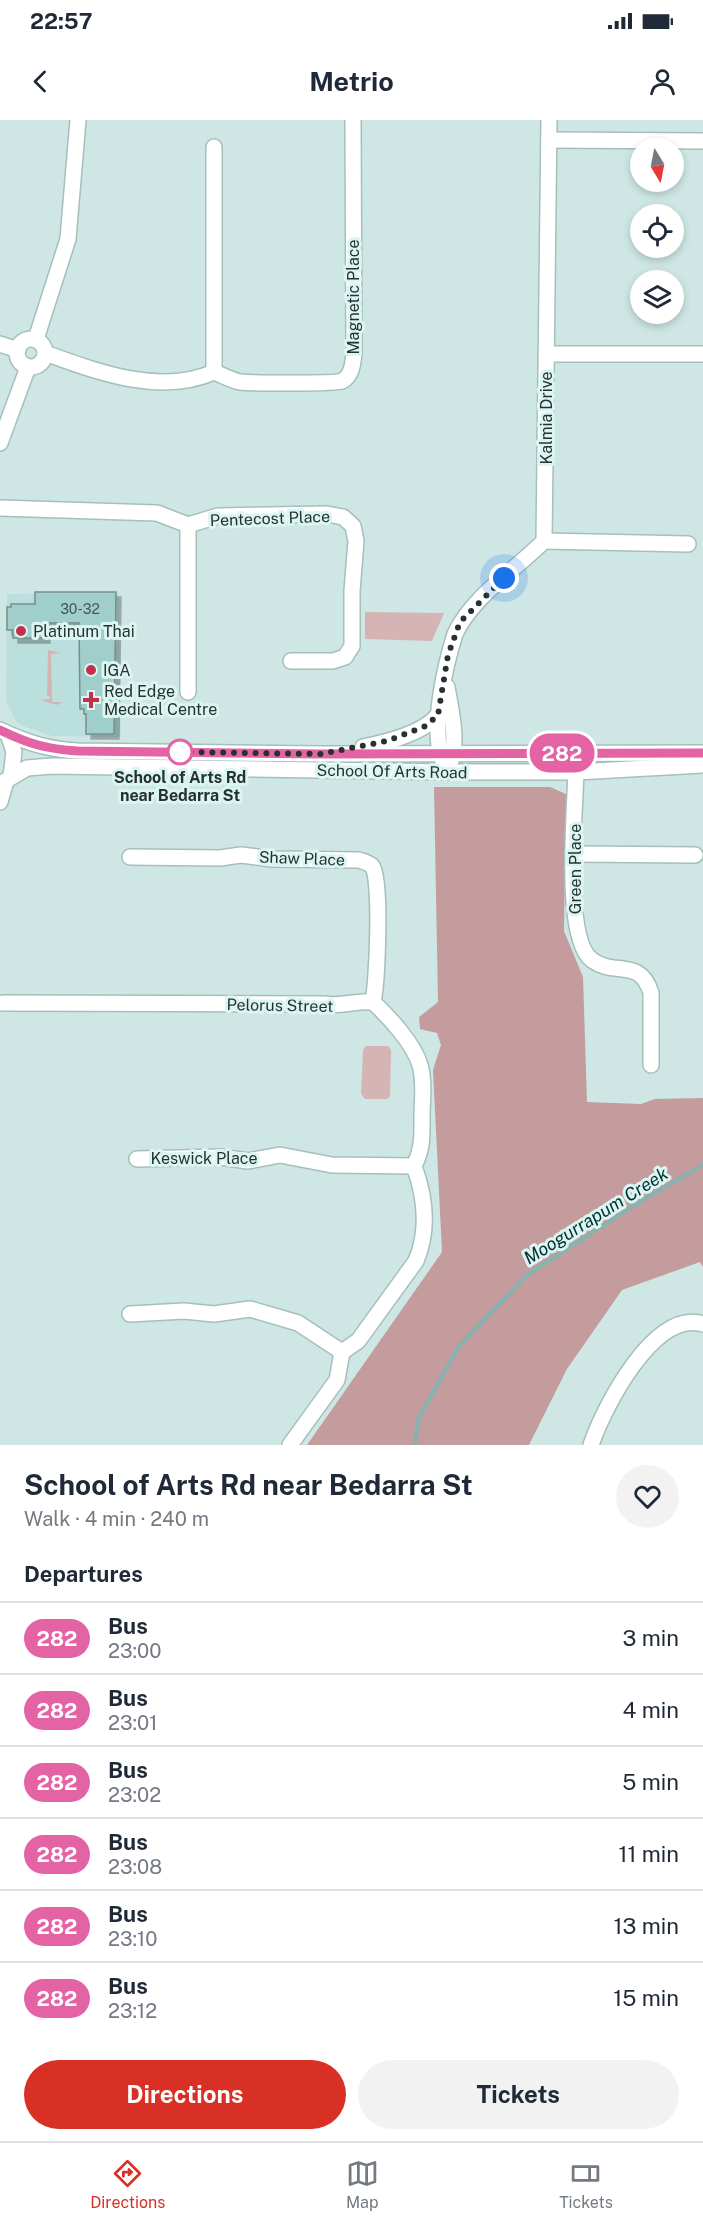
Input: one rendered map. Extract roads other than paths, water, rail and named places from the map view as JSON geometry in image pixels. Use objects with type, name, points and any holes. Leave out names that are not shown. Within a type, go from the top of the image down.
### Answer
[{"type":"street","points":[[36,339],[68,238],[78,120]]},
{"type":"street","name":"Magnetic Place","points":[[214,372],[241,382],[289,381],[327,384],[343,381],[353,368],[353,120]]},
{"type":"street","name":"Kalmia Drive","points":[[544,541],[549,120]]},
{"type":"street","points":[[549,140],[703,141]]},
{"type":"street","points":[[45,353],[133,380],[185,382],[214,372],[214,147]]},
{"type":"street","points":[[36,339],[42,344],[45,353],[41,363],[28,367],[18,358],[18,350],[24,340],[36,339]]},
{"type":"street","points":[[0,344],[18,350]]},
{"type":"street","points":[[546,354],[703,354]]},
{"type":"street","points":[[0,443],[28,367]]},
{"type":"street","name":"Pentecost Place","points":[[0,507],[157,513],[188,525],[218,516],[327,513],[343,517],[353,526],[356,541],[352,591],[352,646],[345,657],[333,661],[291,661]]},
{"type":"street","points":[[188,525],[188,692]]},
{"type":"street","points":[[447,772],[446,753],[438,715],[446,678],[448,655],[460,622],[544,541],[688,544]]},
{"type":"street","points":[[446,678],[452,717],[446,753]]},
{"type":"street","points":[[321,754],[387,741],[426,726],[438,715]]},
{"type":"street","points":[[0,802],[14,752],[3,729]]},
{"type":"street","name":"School Of Arts Road","points":[[3,729],[45,748],[78,751],[321,754],[703,753]]},
{"type":"street","name":"School Of Arts Road","points":[[6,781],[27,768],[52,766],[576,772],[703,765]]},
{"type":"street","name":"Green Place","points":[[576,772],[573,913],[584,949],[590,959],[600,965],[640,973],[647,981],[651,993],[651,1065]]},
{"type":"street","points":[[574,854],[695,855]]},
{"type":"street","name":"Shaw Place","points":[[130,857],[220,858],[241,855],[272,859],[359,860],[372,866],[376,878],[377,917],[376,988],[373,1002]]},
{"type":"street","name":"Pelorus Street","points":[[1,1003],[326,1004],[339,1006],[361,1001],[373,1002]]},
{"type":"street","points":[[290,1445],[337,1380],[342,1352],[358,1341],[419,1254],[422,1246],[424,1199],[414,1166],[422,1150],[424,1134],[421,1066],[411,1044],[373,1002]]},
{"type":"street","name":"Keswick Place","points":[[137,1159],[220,1157],[248,1161],[280,1155],[332,1165],[414,1166]]},
{"type":"street","points":[[130,1314],[184,1311],[214,1314],[250,1309],[298,1323],[342,1352]]},
{"type":"street","points":[[591,1445],[596,1430],[643,1349],[656,1337],[679,1324],[694,1321],[703,1324]]},
{"type":"waterway","name":"Moogurrapum Creek","points":[[415,1445],[418,1419],[459,1346],[527,1275],[644,1199],[703,1165]]},
{"type":"place","name":"Platinum Thai","points":[[21,631]]},
{"type":"place","name":"IGA","points":[[91,670]]},
{"type":"place","name":"Red Edge Medical Centre","points":[[91,700]]},
{"type":"place","name":"School of Arts Rd near Bedarra St","points":[[180,752]]}]
